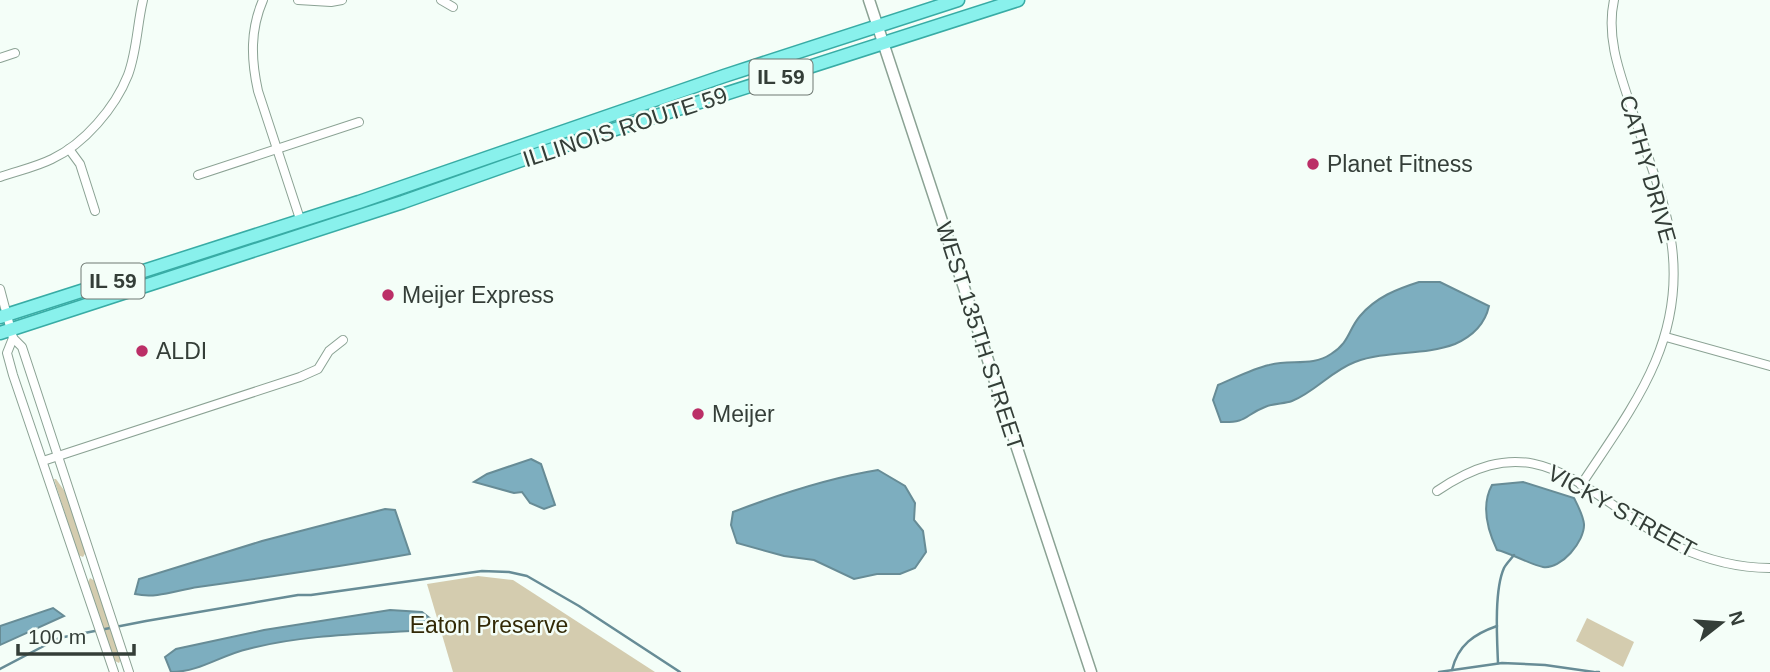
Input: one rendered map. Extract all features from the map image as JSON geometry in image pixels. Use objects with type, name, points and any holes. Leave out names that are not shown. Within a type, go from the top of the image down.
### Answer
[{"type":"main road","name":"ILLINOIS ROUTE 59","points":[[300,221],[602,117],[958,0]]},
{"type":"main road","name":"ILLINOIS ROUTE 59","points":[[305,234],[581,140],[1018,0]]},
{"type":"main road","points":[[581,140],[602,117]]},
{"type":"main road","name":"IL 59","points":[[4,316],[300,221]]},
{"type":"main road","name":"IL 59","points":[[8,333],[305,234]]},
{"type":"street","points":[[0,177],[52,159],[69,149],[114,101],[128,75],[143,0]]},
{"type":"street","points":[[262,0],[255,19],[252,47],[254,71],[258,91],[305,234]]},
{"type":"street","points":[[298,0],[342,0]]},
{"type":"street","points":[[441,0],[453,7]]},
{"type":"street","name":"WEST 135TH STREET","points":[[869,0],[1091,672]]},
{"type":"street","name":"CATHY DRIVE","points":[[1581,485],[1653,372],[1666,337],[1675,274],[1666,215],[1618,65],[1612,36],[1614,0]]},
{"type":"street","points":[[0,58],[15,53]]},
{"type":"street","points":[[198,175],[359,122]]},
{"type":"street","points":[[69,149],[80,164],[95,211]]},
{"type":"street","points":[[0,289],[8,333],[7,353],[114,672]]},
{"type":"street","points":[[8,333],[22,347],[129,672]]},
{"type":"street","points":[[1666,337],[1770,366]]},
{"type":"street","points":[[43,461],[300,377],[318,369],[329,351],[343,340]]},
{"type":"street","name":"VICKY STREET","points":[[1437,491],[1473,469],[1509,461],[1533,463],[1557,471],[1674,545],[1737,567],[1770,568]]},
{"type":"street","points":[[80,570],[93,565]]},
{"type":"green space","points":[[54,479],[68,496],[86,552],[83,557],[78,555]]},
{"type":"green space","name":"Eaton Preserve","points":[[478,576],[513,580],[655,672],[453,672],[427,584]]},
{"type":"green space","points":[[90,578],[95,581],[121,659],[119,663],[113,660],[88,582]]},
{"type":"green space","points":[[1587,618],[1634,642],[1623,667],[1576,641]]},
{"type":"water","points":[[1419,282],[1440,282],[1489,306],[1481,324],[1473,333],[1455,344],[1355,362],[1292,401],[1268,406],[1241,420],[1221,422],[1213,400],[1218,385],[1269,365],[1324,358],[1342,345],[1366,309],[1395,291]]},
{"type":"water","points":[[531,459],[541,464],[555,505],[544,509],[530,503],[522,492],[514,493],[474,482],[487,474]]},
{"type":"water","points":[[878,470],[905,486],[915,503],[914,520],[923,531],[926,552],[915,568],[900,574],[877,574],[854,579],[814,560],[784,556],[737,543],[731,525],[733,512],[804,487]]},
{"type":"water","points":[[1523,482],[1574,498],[1583,517],[1583,531],[1576,546],[1564,559],[1550,567],[1538,566],[1497,550],[1490,534],[1486,509],[1492,485]]},
{"type":"water","points":[[385,509],[395,510],[410,554],[159,595],[135,594],[139,579],[262,541]]},
{"type":"water","points":[[53,608],[64,616],[0,645],[0,626]]},
{"type":"water","points":[[390,610],[422,612],[431,619],[427,630],[292,640],[238,652],[182,671],[171,672],[165,657],[176,649],[264,630]]},
{"type":"waterway","points":[[1498,663],[1499,589],[1504,568],[1514,555]]},
{"type":"waterway","points":[[0,669],[59,638],[298,595],[482,571],[527,576],[579,606],[680,672]]},
{"type":"waterway","points":[[1452,670],[1458,654],[1468,642],[1497,626]]},
{"type":"waterway","points":[[1439,672],[1502,663],[1545,665],[1594,672]]},
{"type":"place","name":"Planet Fitness","points":[[1313,164]]},
{"type":"place","name":"Meijer Express","points":[[388,295]]},
{"type":"place","name":"ALDI","points":[[142,351]]},
{"type":"place","name":"Meijer","points":[[698,414]]}]
